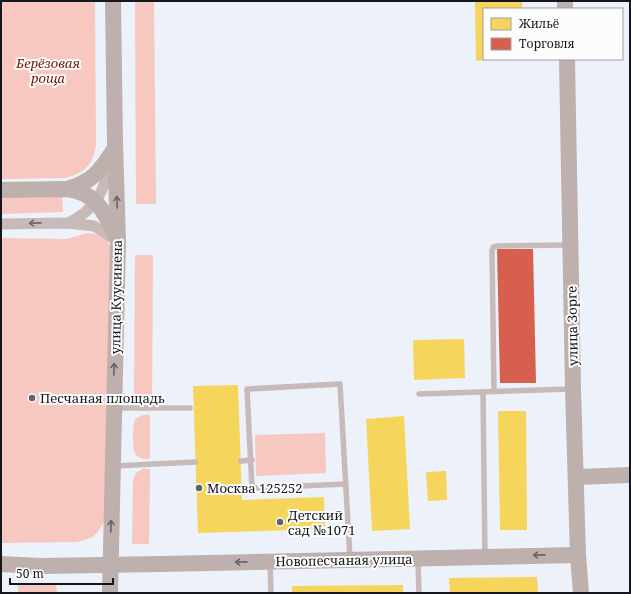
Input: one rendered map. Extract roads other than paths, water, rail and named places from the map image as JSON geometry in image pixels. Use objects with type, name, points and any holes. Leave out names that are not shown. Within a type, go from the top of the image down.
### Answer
[{"type":"street","name":"улица Куусинена","points":[[110,593],[113,408],[118,241],[115,148],[114,1]]},
{"type":"street","name":"улица Зорге","points":[[567,60],[573,389],[580,593]]},
{"type":"street","points":[[67,189],[86,182],[95,175],[102,168],[115,148]]},
{"type":"street","points":[[68,222],[87,212],[96,202],[107,179],[115,148]]},
{"type":"street","points":[[1,190],[67,189],[83,193],[96,202],[103,210],[118,241]]},
{"type":"street","points":[[1,224],[68,222],[94,226],[118,241]]},
{"type":"street","points":[[576,477],[630,475]]},
{"type":"street","name":"Новопесчаная улица","points":[[110,565],[578,555]]},
{"type":"street","points":[[1,564],[41,566],[110,565]]},
{"type":"lane","points":[[494,391],[493,247],[571,245]]},
{"type":"lane","points":[[346,484],[252,488],[248,389],[340,384],[346,484],[350,560]]},
{"type":"lane","points":[[419,394],[573,389]]},
{"type":"lane","points":[[483,392],[485,557]]},
{"type":"lane","points":[[113,408],[190,408]]},
{"type":"lane","points":[[241,461],[252,460]]},
{"type":"lane","points":[[113,466],[195,462]]},
{"type":"lane","points":[[418,558],[419,593]]},
{"type":"lane","points":[[270,562],[271,593]]},
{"type":"place","name":"Песчаная площадь","points":[[32,398]]},
{"type":"place","name":"Москва 125252","points":[[199,488]]},
{"type":"place","name":"Детский сад №1071","points":[[280,522]]},
{"type":"park label","name":"Берёзовая роща","points":[[48,70]]}]
